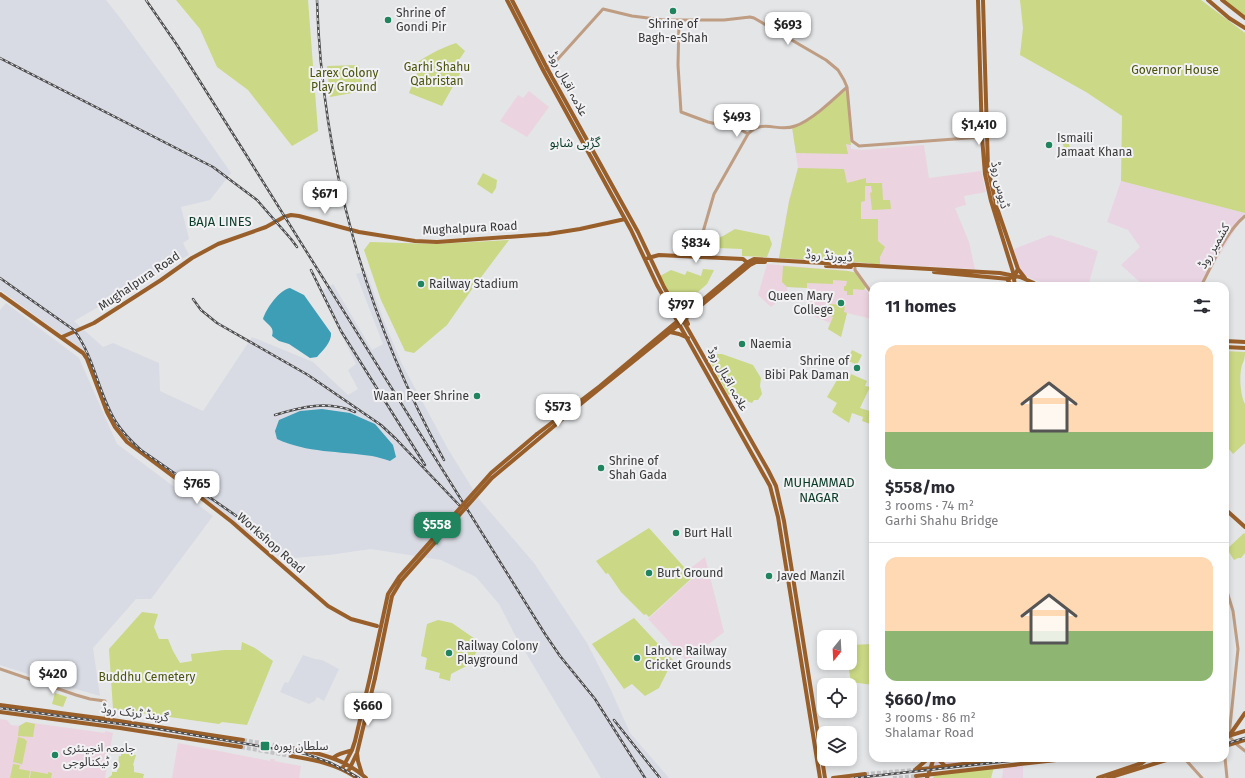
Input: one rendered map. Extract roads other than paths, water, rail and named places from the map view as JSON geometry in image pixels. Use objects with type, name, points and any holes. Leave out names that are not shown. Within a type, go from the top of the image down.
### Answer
[{"type":"main road","name":"علامہ اقبال روڈ","points":[[507,0],[595,165],[776,486],[792,570],[825,778]]},
{"type":"main road","name":"علامہ اقبال روڈ","points":[[512,0],[545,69],[600,163],[648,258],[658,285],[768,480],[773,496],[820,778]]},
{"type":"main road","name":"ڈیوس روڈ","points":[[978,0],[982,137],[985,174],[1015,282]]},
{"type":"main road","name":"ڈیوس روڈ","points":[[983,0],[988,168],[997,208],[1018,269],[1026,279]]},
{"type":"main road","points":[[1208,0],[1229,18],[1245,28]]},
{"type":"main road","points":[[1222,0],[1245,18]]},
{"type":"main road","points":[[595,165],[600,163]]},
{"type":"main road","name":"Mughalpura Road","points":[[62,337],[96,322],[192,258],[218,244],[266,227],[284,217],[299,216],[359,232],[415,241],[437,242],[548,234],[580,229],[625,219]]},
{"type":"main road","name":"ڈیورنڈ روڈ","points":[[648,258],[659,255],[696,256],[743,259],[749,263],[756,262],[855,268],[1007,279],[1014,276]]},
{"type":"main road","name":"ڈیورنڈ روڈ","points":[[749,263],[754,259],[1000,273],[1026,279],[1032,282]]},
{"type":"main road","points":[[348,772],[357,753],[392,596],[401,581],[492,478],[670,327],[683,319],[749,263]]},
{"type":"main road","points":[[691,333],[691,329],[686,320],[687,317],[749,263]]},
{"type":"main road","points":[[1014,276],[1018,269]]},
{"type":"main road","name":"Workshop Road","points":[[0,294],[79,349],[84,355],[107,412],[115,427],[127,442],[232,522],[328,606],[351,619],[377,626]]},
{"type":"main road","points":[[670,327],[674,315]]},
{"type":"main road","points":[[342,769],[352,750],[373,678],[388,594],[399,577],[491,473],[537,434],[571,410],[669,332],[679,322]]},
{"type":"main road","points":[[669,332],[688,338]]},
{"type":"main road","points":[[1229,341],[1245,342]]},
{"type":"main road","points":[[1229,347],[1245,348]]},
{"type":"main road","points":[[703,366],[707,362]]},
{"type":"main road","points":[[1229,513],[1245,527]]},
{"type":"main road","points":[[1229,516],[1245,530]]},
{"type":"main road","name":"گرینڈ ٹرنک روڈ","points":[[0,705],[106,719],[243,740]]},
{"type":"main road","name":"گرینڈ ٹرنک روڈ","points":[[0,712],[120,728],[241,747]]},
{"type":"main road","points":[[1229,734],[1245,713]]},
{"type":"main road","points":[[1229,736],[1245,731]]},
{"type":"main road","points":[[1229,744],[1245,740]]},
{"type":"main road","points":[[292,748],[310,751],[333,758],[351,766],[364,776]]},
{"type":"main road","points":[[333,758],[337,754],[343,754],[352,750]]},
{"type":"main road","points":[[357,753],[358,761],[364,776]]},
{"type":"main road","points":[[291,756],[323,762],[342,769],[357,778]]},
{"type":"main road","points":[[925,762],[916,770],[978,762]]},
{"type":"main road","points":[[930,762],[930,768]]},
{"type":"main road","points":[[928,775],[934,762]]},
{"type":"main road","points":[[940,762],[945,766]]},
{"type":"main road","points":[[916,776],[1040,762]]},
{"type":"main road","points":[[1098,778],[1144,762]]},
{"type":"main road","points":[[1108,778],[1158,762]]},
{"type":"main road","points":[[833,778],[865,774]]},
{"type":"street","points":[[545,69],[557,60],[603,9],[632,16],[679,21],[729,20],[750,17],[826,60],[838,70],[847,87],[852,141],[859,146],[982,137]]},
{"type":"street","points":[[679,21],[678,65],[681,112],[708,122],[740,130],[748,134]]},
{"type":"street","points":[[696,256],[714,194],[748,134],[756,127],[763,126],[788,128],[796,126],[831,103],[847,87]]},
{"type":"street","name":"کشمیر روڈ","points":[[1203,282],[1228,235],[1245,216]]},
{"type":"street","points":[[855,268],[869,289]]},
{"type":"street","points":[[1229,598],[1233,611],[1238,649],[1229,721]]},
{"type":"street","points":[[0,669],[76,695],[105,701],[106,719]]},
{"type":"street","points":[[1229,738],[1245,751]]},
{"type":"street","points":[[1188,762],[1202,778]]},
{"type":"street","points":[[1225,762],[1226,778]]},
{"type":"water","points":[[290,288],[304,295],[331,333],[330,340],[317,357],[310,358],[289,344],[279,341],[272,336],[272,328],[263,319],[267,310],[277,296],[286,289]]},
{"type":"water","points":[[322,409],[350,413],[375,424],[393,445],[396,457],[390,461],[379,457],[323,451],[288,444],[277,439],[275,431],[279,420],[300,411]]},
{"type":"tunnel","points":[[243,740],[292,748]]},
{"type":"tunnel","points":[[241,747],[291,756]]},
{"type":"tunnel","points":[[865,774],[915,770]]},
{"type":"tunnel","points":[[893,778],[916,776]]},
{"type":"railway","points":[[146,0],[177,45],[245,153],[545,634],[560,656],[595,699],[645,778]]},
{"type":"railway","points":[[317,0],[321,60],[328,120],[339,179],[353,238],[371,295],[392,351],[416,406],[444,460]]},
{"type":"railway","points":[[0,58],[213,167],[257,200],[297,247]]},
{"type":"railway","points":[[311,270],[341,331],[425,465]]},
{"type":"railway","points":[[0,278],[74,330],[87,352],[105,399],[116,422],[124,433],[141,450],[264,535]]},
{"type":"railway","points":[[193,299],[201,310],[217,323],[308,375],[381,425],[461,507]]},
{"type":"railway","points":[[275,415],[295,409],[315,406],[335,406],[355,412]]},
{"type":"railway","points":[[0,708],[152,728],[306,754],[331,763],[359,778]]},
{"type":"railway","points":[[614,720],[660,778]]},
{"type":"railway","points":[[1229,743],[1245,738]]},
{"type":"railway","points":[[855,778],[1000,762]]},
{"type":"place","name":"Shrine of Bagh-e-Shah","points":[[673,11]]},
{"type":"place","name":"Shrine of Gondi Pir","points":[[388,20]]},
{"type":"place","name":"Ismaili Jamaat Khana","points":[[1049,145]]},
{"type":"place","name":"Railway Stadium","points":[[421,284]]},
{"type":"place","name":"Queen Mary College","points":[[841,303]]},
{"type":"place","name":"Naemia","points":[[742,344]]},
{"type":"place","name":"Shrine of Bibi Pak Daman","points":[[857,368]]},
{"type":"place","name":"Waan Peer Shrine","points":[[477,396]]},
{"type":"place","name":"Shrine of Shah Gada","points":[[601,468]]},
{"type":"place","name":"Burt Hall","points":[[676,533]]},
{"type":"place","name":"Burt Ground","points":[[649,573]]},
{"type":"place","name":"Javed Manzil","points":[[769,576]]},
{"type":"place","name":"Railway Colony Playground","points":[[449,653]]},
{"type":"place","name":"Lahore Railway Cricket Grounds","points":[[637,658]]},
{"type":"place","name":"سلطان پورہ","points":[[265,746]]},
{"type":"place","name":"جامعہ انجینئری و ٹیکنالوجی","points":[[55,755]]},
{"type":"district","name":"گڑہی شاہو","points":[[575,142]]},
{"type":"district","name":"BAJA LINES","points":[[220,221]]},
{"type":"district","name":"MUHAMMAD NAGAR","points":[[819,490]]},
{"type":"park label","name":"Governor House","points":[[1175,70]]},
{"type":"park label","name":"Garhi Shahu Qabristan","points":[[437,74]]},
{"type":"park label","name":"Larex Colony Play Ground","points":[[344,80]]},
{"type":"park label","name":"Buddhu Cemetery","points":[[147,677]]}]
